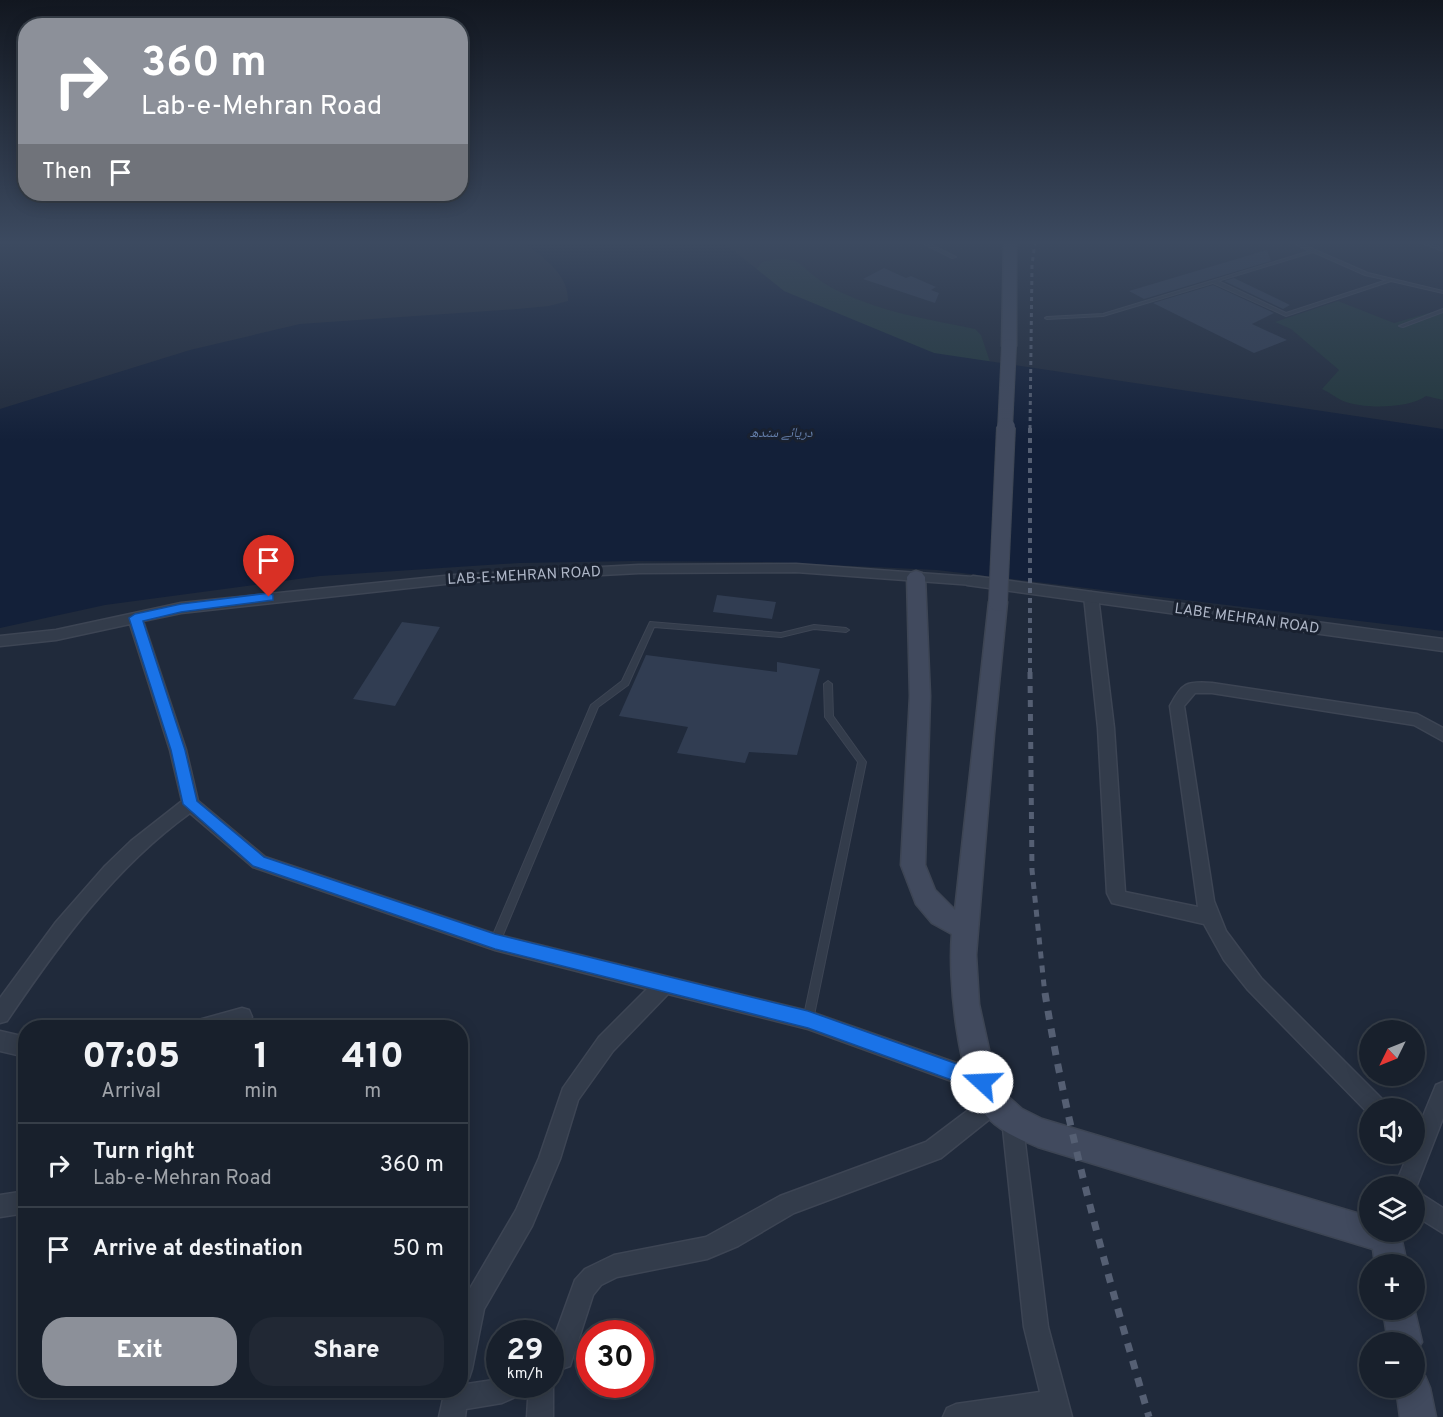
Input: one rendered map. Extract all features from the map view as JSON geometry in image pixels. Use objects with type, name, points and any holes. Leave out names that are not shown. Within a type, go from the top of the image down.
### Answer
[{"type":"main road","points":[[1009,308],[998,602],[963,955],[966,1004],[982,1082],[1003,1111],[1038,1132],[1389,1245]]},
{"type":"main road","points":[[916,577],[920,696],[913,865],[925,897],[941,915],[965,928]]},
{"type":"main road","points":[[1415,1398],[1418,1417]]},
{"type":"street","name":"LAB-E-MEHRAN ROAD","points":[[0,641],[56,635],[181,608],[291,595],[454,579],[639,569],[796,568],[973,581],[1052,591]]},
{"type":"street","name":"LABE MEHRAN ROAD","points":[[1052,591],[1443,645]]},
{"type":"street","points":[[1092,597],[1106,728],[1116,893],[1118,898],[1210,917]]},
{"type":"street","points":[[135,618],[178,750],[191,804],[259,862],[495,942],[808,1020],[982,1082]]},
{"type":"street","points":[[1367,1098],[1251,980],[1227,950],[1210,917],[1178,706],[1183,694],[1192,687],[1212,688],[1417,720],[1443,735]]},
{"type":"street","points":[[0,1014],[58,935],[124,858],[166,819],[191,804]]},
{"type":"street","points":[[468,1314],[524,1218],[549,1159],[570,1095],[606,1044],[665,984]]},
{"type":"street","points":[[231,1020],[242,1017]]},
{"type":"street","points":[[0,1041],[18,1045]]},
{"type":"street","points":[[1425,1134],[1441,1102]]},
{"type":"street","points":[[564,1348],[583,1288],[593,1277],[614,1266],[707,1248],[730,1238],[788,1204],[933,1149],[1003,1111],[1036,1327],[1057,1410],[956,1417]]},
{"type":"street","points":[[0,1206],[18,1203]]},
{"type":"street","points":[[1425,1209],[1443,1222]]},
{"type":"street","points":[[455,1402],[486,1395]]},
{"type":"street","points":[[540,1417],[541,1398]]},
{"type":"lane","points":[[1047,318],[1103,315],[1125,308]]},
{"type":"lane","points":[[1271,308],[1286,315],[1307,308]]},
{"type":"lane","points":[[1401,326],[1443,310]]},
{"type":"lane","points":[[495,942],[595,705],[625,683],[652,624],[781,636],[814,627],[846,630]]},
{"type":"lane","points":[[808,1020],[862,762],[829,717],[828,684]]},
{"type":"green space","points":[[808,308],[883,308],[975,329],[981,335],[993,371],[829,321]]},
{"type":"green space","points":[[1317,308],[1356,308],[1394,323],[1436,311],[1443,313],[1443,400],[1426,396],[1408,403],[1385,406],[1352,404],[1343,401],[1322,389],[1339,370],[1291,329],[1275,322]]},
{"type":"water","name":"دریائے سندھ","points":[[825,308],[934,353],[1443,429],[1443,631],[937,570],[768,562],[634,561],[519,563],[320,576],[105,605],[0,628],[0,409],[190,350],[300,324],[518,309]]},
{"type":"building","points":[[1163,308],[1263,308],[1274,313],[1252,324],[1287,340],[1254,353]]},
{"type":"building","points":[[717,595],[776,602],[772,619],[713,612]]},
{"type":"building","points":[[402,622],[440,627],[395,706],[353,699]]},
{"type":"building","points":[[646,655],[777,672],[777,662],[820,669],[797,755],[749,752],[745,763],[677,753],[688,727],[619,716]]},
{"type":"railway","points":[[1030,429],[1031,308]]},
{"type":"railway","points":[[1030,429],[1030,672]]},
{"type":"railway","points":[[1030,672],[1032,870],[1045,995]]},
{"type":"railway","points":[[1045,993],[1077,1154],[1149,1417]]},
{"type":"route","points":[[269,597],[181,608],[135,618],[178,750],[191,804],[259,862],[495,942],[808,1020],[982,1082]]}]
